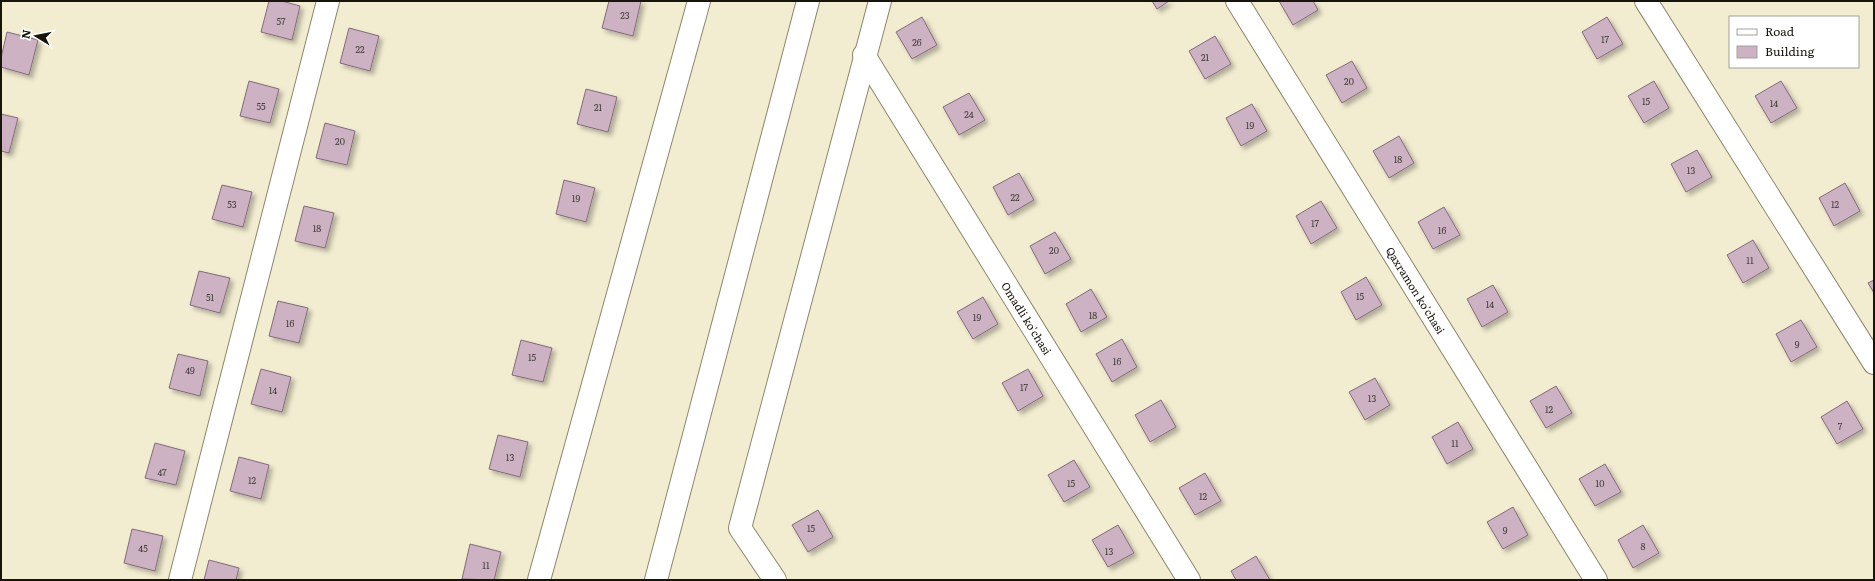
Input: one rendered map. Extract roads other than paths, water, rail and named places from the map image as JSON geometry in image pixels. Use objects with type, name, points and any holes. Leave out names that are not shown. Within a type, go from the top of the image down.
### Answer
[{"type":"street","points":[[180,580],[328,1]]},
{"type":"street","points":[[539,580],[699,1]]},
{"type":"street","points":[[656,580],[808,1]]},
{"type":"street","points":[[775,580],[740,528],[864,55],[880,1]]},
{"type":"street","name":"Qaxramon ko'chasi","points":[[1237,1],[1596,580]]},
{"type":"street","points":[[1646,1],[1874,363]]},
{"type":"street","name":"Omadli ko'chasi","points":[[864,55],[1189,580]]}]
